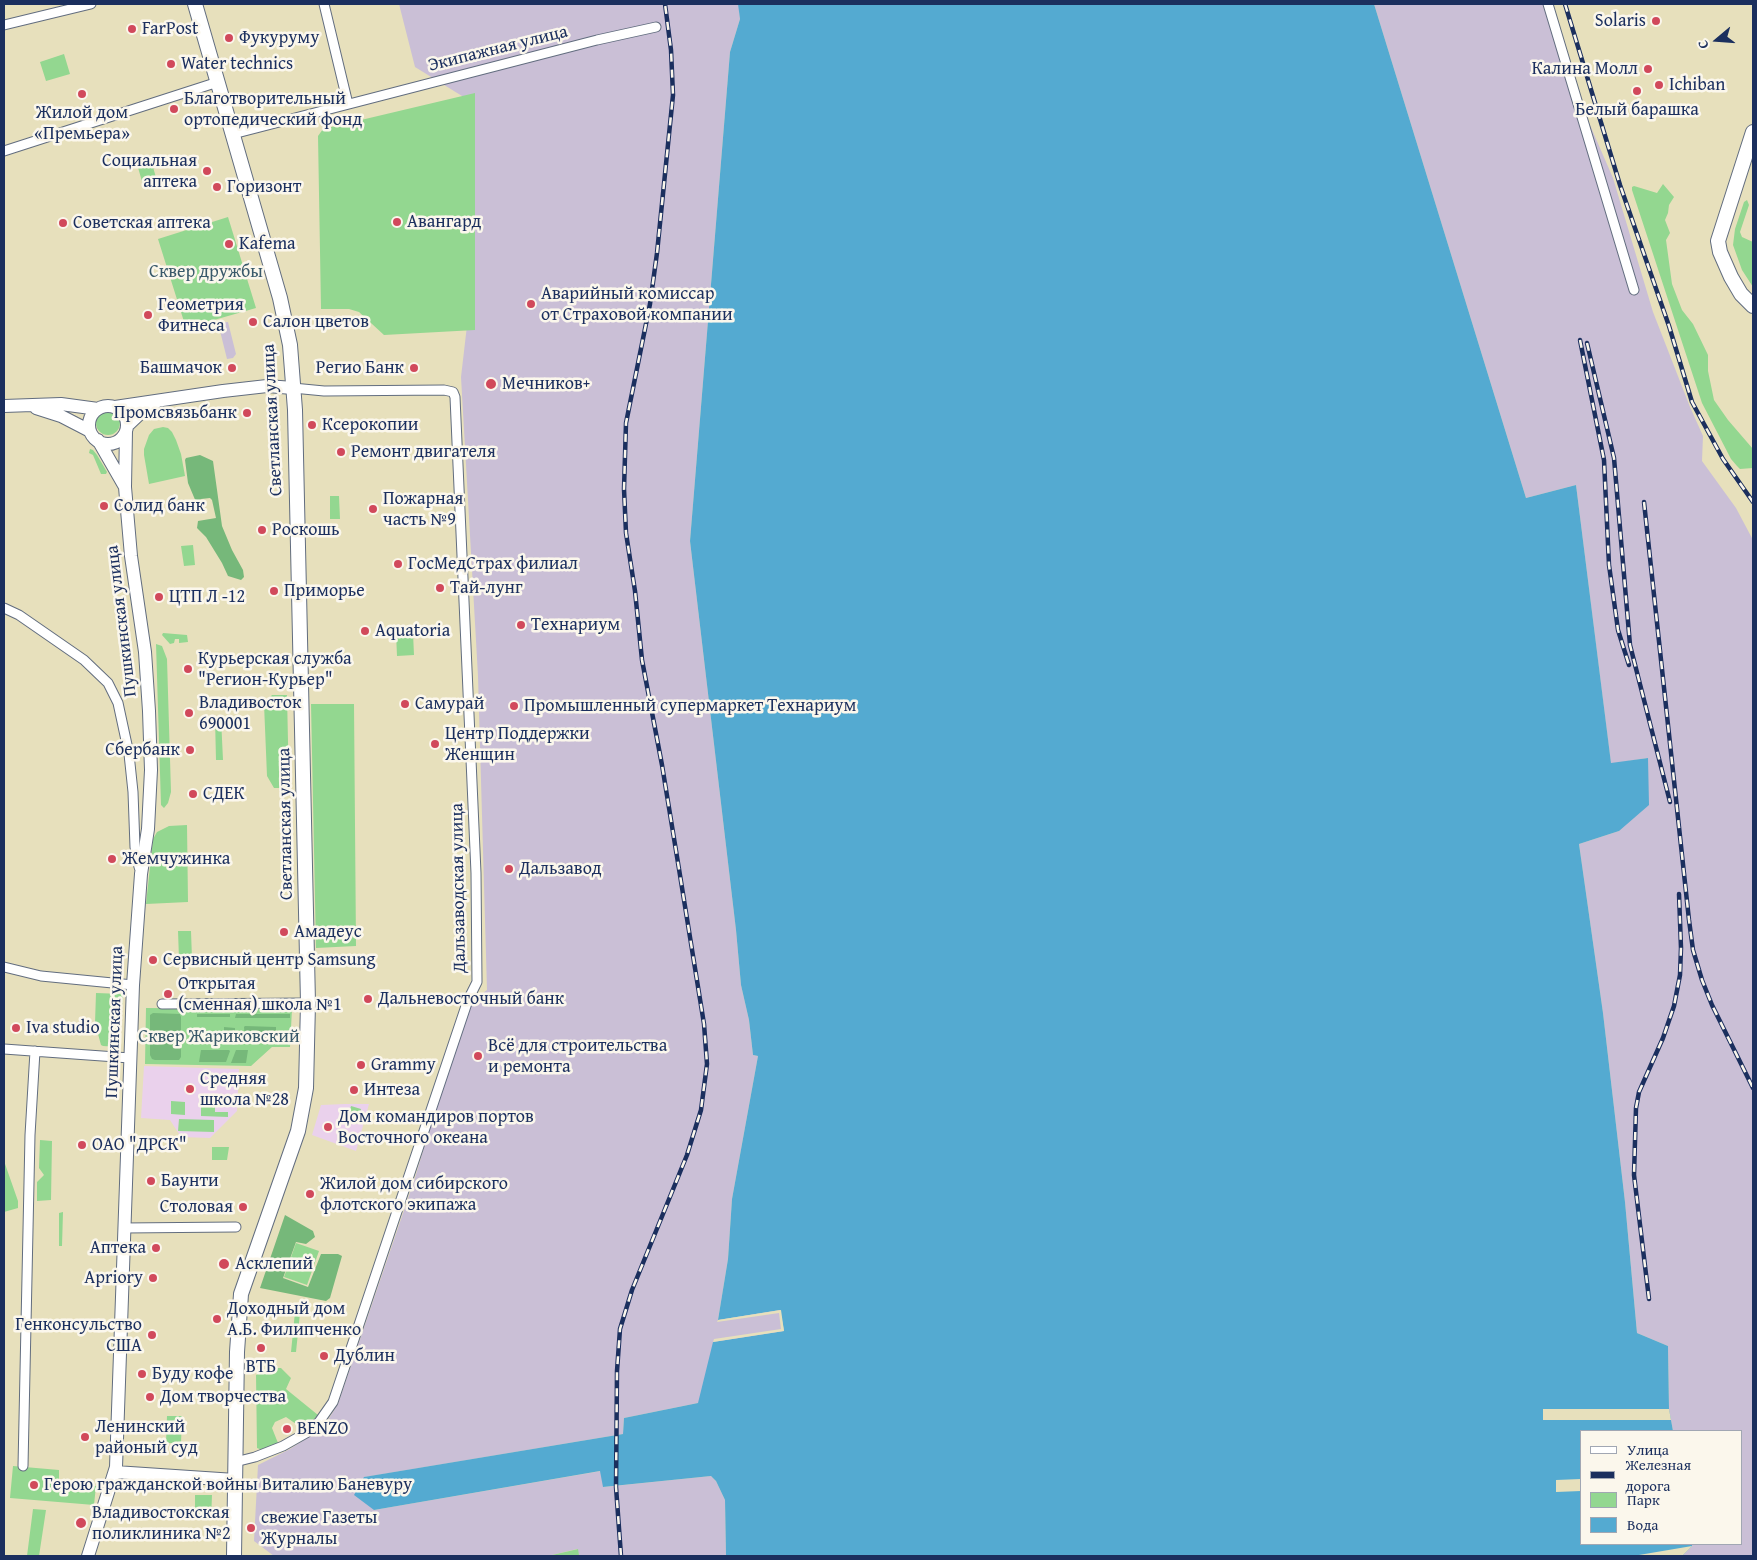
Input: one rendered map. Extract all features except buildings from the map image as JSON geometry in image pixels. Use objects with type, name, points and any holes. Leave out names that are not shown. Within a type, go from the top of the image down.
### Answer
[{"type":"main road","name":"Светланская улица","points":[[195,4],[280,298],[290,345],[293,388],[308,1002],[306,1093],[298,1131],[241,1294],[237,1352],[234,1556]]},
{"type":"main road","points":[[1753,132],[1718,241],[1720,252],[1731,277],[1741,294],[1753,306]]},
{"type":"main road","points":[[94,436],[90,423],[92,415],[103,407],[266,386],[293,388]]},
{"type":"main road","points":[[26,405],[61,416],[106,443],[114,443],[121,438],[126,429],[146,408],[164,398]]},
{"type":"main road","points":[[4,406],[61,404],[98,409]]},
{"type":"main road","points":[[114,407],[124,415],[126,429]]},
{"type":"main road","name":"Пушкинская улица","points":[[88,1556],[115,1472],[133,985],[141,874],[148,829],[151,770],[150,711],[145,652],[131,556],[125,487],[126,429]]},
{"type":"main road","name":"Пушкинская улица","points":[[94,436],[125,487]]},
{"type":"main road","points":[[115,1472],[235,1480]]},
{"type":"street","points":[[4,25],[91,4]]},
{"type":"street","points":[[324,4],[348,104]]},
{"type":"street","points":[[1548,4],[1634,290]]},
{"type":"street","name":"Экипажная улица","points":[[233,134],[589,42],[656,27]]},
{"type":"street","points":[[4,151],[218,82]]},
{"type":"street","name":"Дальзаводская улица","points":[[235,1462],[256,1457],[289,1443],[306,1433],[319,1422],[333,1402],[471,994],[477,982],[476,873],[457,402],[453,392],[444,390],[324,391],[293,388]]},
{"type":"street","points":[[4,608],[19,615],[84,660],[108,683],[118,703],[129,754],[136,847],[141,874]]},
{"type":"street","points":[[4,967],[40,976],[133,985]]},
{"type":"street","points":[[162,1004],[308,1002]]},
{"type":"street","points":[[4,1049],[130,1058]]},
{"type":"street","points":[[23,1466],[31,1096],[34,1051]]},
{"type":"street","points":[[124,1228],[236,1227]]},
{"type":"shaded area","points":[[399,4],[739,5],[740,19],[730,52],[690,541],[741,985],[749,1020],[753,1055],[758,1056],[732,1199],[728,1259],[718,1320],[781,1310],[784,1331],[698,1403],[624,1418],[623,1434],[365,1477],[374,1510],[601,1471],[604,1487],[711,1476],[716,1481],[725,1500],[726,1556],[587,1556],[579,1555],[577,1549],[548,1556],[274,1556],[254,1541],[258,1465],[290,1449],[323,1428],[338,1404],[414,1181],[467,1005],[487,990],[478,676],[461,377],[475,257],[475,104],[415,67]]},
{"type":"shaded area","points":[[1374,4],[1543,4],[1556,47],[1613,178],[1653,312],[1703,436],[1702,461],[1736,508],[1753,540],[1753,1556],[1682,1556],[1692,1545],[1742,1545],[1742,1430],[1673,1430],[1669,1409],[1668,1346],[1637,1333],[1625,1202],[1603,1013],[1579,844],[1619,831],[1647,758],[1611,764],[1576,485],[1526,498]]},
{"type":"shaded area","points":[[228,322],[236,354],[233,358],[227,359],[218,323]]},
{"type":"shaded area","name":"Средняя школа №28","points":[[144,1066],[239,1069],[237,1111],[210,1138],[181,1137],[170,1120],[141,1118]]},
{"type":"shaded area","points":[[369,1104],[356,1151],[312,1135],[321,1105]]},
{"type":"green space","points":[[64,54],[70,74],[46,81],[40,62]]},
{"type":"green space","name":"Авангард","points":[[475,93],[475,330],[384,335],[359,312],[349,309],[321,309],[318,136],[323,129]]},
{"type":"green space","points":[[151,160],[157,181],[143,185],[137,164]]},
{"type":"green space","points":[[1663,184],[1674,197],[1669,205],[1665,220],[1670,233],[1666,240],[1672,284],[1682,310],[1693,324],[1708,355],[1708,371],[1714,400],[1728,420],[1753,449],[1753,468],[1740,469],[1731,459],[1702,403],[1632,190],[1634,186],[1657,193]]},
{"type":"green space","points":[[1747,200],[1749,205],[1740,232],[1742,237],[1753,242],[1753,287],[1742,270],[1733,245],[1735,229],[1744,202]]},
{"type":"green space","name":"Сквер дружбы","points":[[228,217],[256,308],[186,328],[158,239]]},
{"type":"green space","points":[[108,411],[117,414],[120,423],[117,432],[108,435],[99,432],[96,423],[99,414]]},
{"type":"green space","points":[[168,428],[172,432],[176,440],[185,476],[149,484],[144,449],[149,435],[154,429]]},
{"type":"green space","points":[[90,449],[97,455],[107,472],[106,474],[101,474],[93,455],[89,453]]},
{"type":"green space","points":[[200,455],[213,461],[222,526],[243,570],[244,577],[241,580],[228,576],[206,537],[197,528],[198,521],[216,518],[212,500],[210,498],[201,499],[196,502],[188,483],[185,460],[186,458]]},
{"type":"green space","points":[[330,496],[339,496],[340,519],[330,519]]},
{"type":"green space","points":[[193,545],[195,565],[184,566],[181,546]]},
{"type":"green space","points":[[163,633],[187,635],[188,642],[179,643],[179,639],[175,639],[174,643],[170,644],[162,635]]},
{"type":"green space","points":[[396,633],[413,633],[414,655],[397,656]]},
{"type":"green space","points":[[156,644],[162,646],[167,659],[171,792],[168,803],[164,808],[161,805]]},
{"type":"green space","points":[[272,695],[287,695],[289,788],[274,788],[267,776],[264,704]]},
{"type":"green space","points":[[311,704],[354,704],[356,946],[316,948]]},
{"type":"green space","points":[[215,718],[221,718],[223,760],[216,760]]},
{"type":"green space","points":[[187,825],[188,902],[146,904],[153,839],[157,832],[169,826]]},
{"type":"green space","points":[[178,931],[191,931],[192,959],[179,959]]},
{"type":"green space","points":[[96,993],[123,994],[119,1047],[101,1045],[95,1023]]},
{"type":"green space","name":"Сквер Жариковский","points":[[146,1008],[292,1009],[290,1047],[272,1047],[251,1066],[145,1064]]},
{"type":"green space","points":[[153,1013],[180,1014],[181,1057],[179,1060],[152,1059],[150,1055],[150,1015]]},
{"type":"green space","points":[[197,1014],[230,1014],[230,1017],[197,1017]]},
{"type":"green space","points":[[236,1014],[290,1014],[290,1018],[235,1018]]},
{"type":"green space","points":[[245,1026],[276,1027],[276,1039],[245,1040]]},
{"type":"green space","points":[[224,1027],[235,1028],[235,1039],[224,1039]]},
{"type":"green space","points":[[201,1050],[230,1051],[226,1062],[199,1062]]},
{"type":"green space","points":[[236,1050],[248,1050],[246,1063],[231,1063]]},
{"type":"green space","points":[[171,1101],[185,1102],[185,1115],[171,1114]]},
{"type":"green space","points":[[201,1102],[215,1103],[215,1112],[228,1112],[228,1117],[201,1116]]},
{"type":"green space","points":[[351,1106],[361,1109],[358,1124],[347,1122]]},
{"type":"green space","points":[[179,1119],[214,1120],[214,1132],[178,1131]]},
{"type":"green space","points":[[40,1140],[52,1141],[51,1200],[37,1201],[37,1182],[44,1175],[39,1168]]},
{"type":"green space","points":[[212,1147],[229,1147],[227,1160],[212,1160]]},
{"type":"green space","points":[[4,1161],[18,1201],[18,1208],[4,1212]]},
{"type":"green space","points":[[63,1212],[62,1246],[59,1246],[59,1213]]},
{"type":"green space","points":[[285,1215],[313,1231],[315,1237],[306,1244],[296,1242],[283,1278],[308,1287],[321,1254],[338,1254],[342,1256],[330,1298],[326,1301],[260,1288]]},
{"type":"green space","points":[[296,1243],[319,1251],[307,1285],[284,1277]]},
{"type":"green space","points":[[295,1312],[300,1313],[296,1352],[291,1352]]},
{"type":"green space","points":[[272,1368],[281,1368],[291,1378],[286,1389],[318,1415],[308,1426],[303,1420],[296,1424],[286,1417],[275,1422],[272,1428],[278,1443],[262,1450],[257,1448],[256,1375]]},
{"type":"green space","points":[[167,1416],[182,1416],[181,1443],[166,1443]]},
{"type":"green space","points":[[13,1466],[59,1470],[59,1482],[96,1486],[94,1505],[10,1498]]},
{"type":"green space","points":[[195,1495],[212,1495],[211,1520],[195,1520]]},
{"type":"green space","points":[[33,1509],[46,1510],[39,1556],[27,1556]]},
{"type":"green space","points":[[578,1549],[579,1555],[587,1556],[548,1556]]},
{"type":"water","points":[[738,4],[1374,4],[1526,498],[1576,485],[1611,763],[1648,758],[1649,805],[1619,831],[1579,844],[1603,1013],[1625,1202],[1637,1333],[1668,1346],[1669,1409],[1673,1430],[1580,1430],[1580,1545],[1692,1545],[1682,1556],[726,1556],[725,1500],[716,1481],[711,1476],[603,1487],[600,1471],[374,1510],[354,1495],[364,1477],[623,1434],[624,1418],[698,1403],[713,1342],[784,1331],[780,1310],[718,1320],[728,1259],[732,1199],[758,1056],[753,1055],[749,1020],[741,985],[690,541],[730,52],[740,19]]},
{"type":"pier","points":[[781,1310],[784,1331],[713,1342],[714,1339],[781,1329],[779,1313],[717,1322],[718,1320]]},
{"type":"pier","points":[[1543,1409],[1669,1409],[1671,1420],[1543,1420]]},
{"type":"pier","points":[[1580,1479],[1580,1491],[1556,1492],[1556,1480]]},
{"type":"pier","points":[[1692,1546],[1682,1556],[1633,1556]]},
{"type":"railway","points":[[621,1556],[616,1487],[617,1371],[620,1329],[632,1290],[687,1155],[701,1110],[707,1064],[704,1024],[662,765],[642,660],[635,591],[626,533],[624,489],[626,423],[650,304],[673,95],[671,50],[665,4]]},
{"type":"railway","points":[[1565,4],[1620,185],[1669,326],[1692,402],[1723,459],[1753,502]]},
{"type":"railway","points":[[1580,340],[1604,460],[1609,565],[1618,630],[1629,665]]},
{"type":"railway","points":[[1587,343],[1614,458],[1630,645],[1670,802]]},
{"type":"railway","points":[[1644,502],[1693,950],[1712,1005],[1753,1088]]},
{"type":"railway","points":[[1649,1299],[1634,1175],[1636,1108],[1639,1092],[1663,1038],[1674,1006],[1680,975],[1679,894]]},
{"type":"place","name":"Solaris","points":[[1656,21]]},
{"type":"place","name":"FarPost","points":[[132,29]]},
{"type":"place","name":"Фукуруму","points":[[229,38]]},
{"type":"place","name":"Water technics","points":[[171,64]]},
{"type":"place","name":"Калина Молл","points":[[1648,69]]},
{"type":"place","name":"Ichiban","points":[[1659,85]]},
{"type":"place","name":"Белый барашка","points":[[1637,91]]},
{"type":"place","name":"Жилой дом «Премьера»","points":[[82,94]]},
{"type":"place","name":"Благотворительный ортопедический фонд","points":[[174,109]]},
{"type":"place","name":"Социальная аптека","points":[[207,171]]},
{"type":"place","name":"Горизонт","points":[[217,187]]},
{"type":"place","name":"Авангард","points":[[397,222]]},
{"type":"place","name":"Советская аптека","points":[[63,223]]},
{"type":"place","name":"Kafema","points":[[229,244]]},
{"type":"place","name":"Аварийный комиссар от Страховой компании","points":[[531,304]]},
{"type":"place","name":"Геометрия Фитнеса","points":[[148,315]]},
{"type":"place","name":"Салон цветов","points":[[253,322]]},
{"type":"place","name":"Башмачок","points":[[232,368]]},
{"type":"place","name":"Регио Банк","points":[[414,368]]},
{"type":"place","name":"Мечников+","points":[[491,384]]},
{"type":"place","name":"Промсвязьбанк","points":[[247,413]]},
{"type":"place","name":"Ксерокопии","points":[[312,425]]},
{"type":"place","name":"Ремонт двигателя","points":[[341,452]]},
{"type":"place","name":"Солид банк","points":[[104,506]]},
{"type":"place","name":"Пожарная часть №9","points":[[373,509]]},
{"type":"place","name":"Роскошь","points":[[262,530]]},
{"type":"place","name":"ГосМедСтрах филиал","points":[[398,564]]},
{"type":"place","name":"Тай-лунг","points":[[440,588]]},
{"type":"place","name":"Приморье","points":[[274,591]]},
{"type":"place","name":"ЦТП Л -12","points":[[159,597]]},
{"type":"place","name":"Технариум","points":[[521,625]]},
{"type":"place","name":"Aquatoria","points":[[365,631]]},
{"type":"place","name":"Курьерская служба \"Регион-Курьер\"","points":[[188,669]]},
{"type":"place","name":"Самурай","points":[[405,704]]},
{"type":"place","name":"Промышленный супермаркет Технариум","points":[[514,706]]},
{"type":"place","name":"Владивосток 690001","points":[[189,713]]},
{"type":"place","name":"Центр Поддержки Женщин","points":[[435,744]]},
{"type":"place","name":"Сбербанк","points":[[190,750]]},
{"type":"place","name":"СДЕК","points":[[193,794]]},
{"type":"place","name":"Жемчужинка","points":[[112,859]]},
{"type":"place","name":"Дальзавод","points":[[509,869]]},
{"type":"place","name":"Амадеус","points":[[284,932]]},
{"type":"place","name":"Сервисный центр Samsung","points":[[153,960]]},
{"type":"place","name":"Открытая (сменная) школа №1","points":[[168,994]]},
{"type":"place","name":"Дальневосточный банк","points":[[368,999]]},
{"type":"place","name":"Iva studio","points":[[16,1028]]},
{"type":"place","name":"Всё для строительства и ремонта","points":[[478,1056]]},
{"type":"place","name":"Grammy","points":[[361,1065]]},
{"type":"place","name":"Средняя школа №28","points":[[190,1089]]},
{"type":"place","name":"Интеза","points":[[354,1090]]},
{"type":"place","name":"Дом командиров портов Восточного океана","points":[[328,1127]]},
{"type":"place","name":"ОАО \"ДРСК\"","points":[[82,1145]]},
{"type":"place","name":"Баунти","points":[[151,1181]]},
{"type":"place","name":"Жилой дом сибирского флотского экипажа","points":[[310,1194]]},
{"type":"place","name":"Столовая","points":[[243,1207]]},
{"type":"place","name":"Аптека","points":[[156,1248]]},
{"type":"place","name":"Асклепий","points":[[224,1264]]},
{"type":"place","name":"Apriory","points":[[153,1278]]},
{"type":"place","name":"Доходный дом А.Б. Филипченко","points":[[217,1319]]},
{"type":"place","name":"Генконсульство США","points":[[152,1335]]},
{"type":"place","name":"ВТБ","points":[[261,1348]]},
{"type":"place","name":"Дублин","points":[[324,1356]]},
{"type":"place","name":"Буду кофе","points":[[142,1374]]},
{"type":"place","name":"Дом творчества","points":[[150,1397]]},
{"type":"place","name":"BENZO","points":[[287,1429]]},
{"type":"place","name":"Ленинский районый суд","points":[[85,1437]]},
{"type":"place","name":"Герою гражданской войны Виталию Баневуру","points":[[34,1485]]},
{"type":"place","name":"Владивостокская поликлиника №2","points":[[81,1523]]},
{"type":"place","name":"свежие Газеты Журналы","points":[[251,1528]]}]
